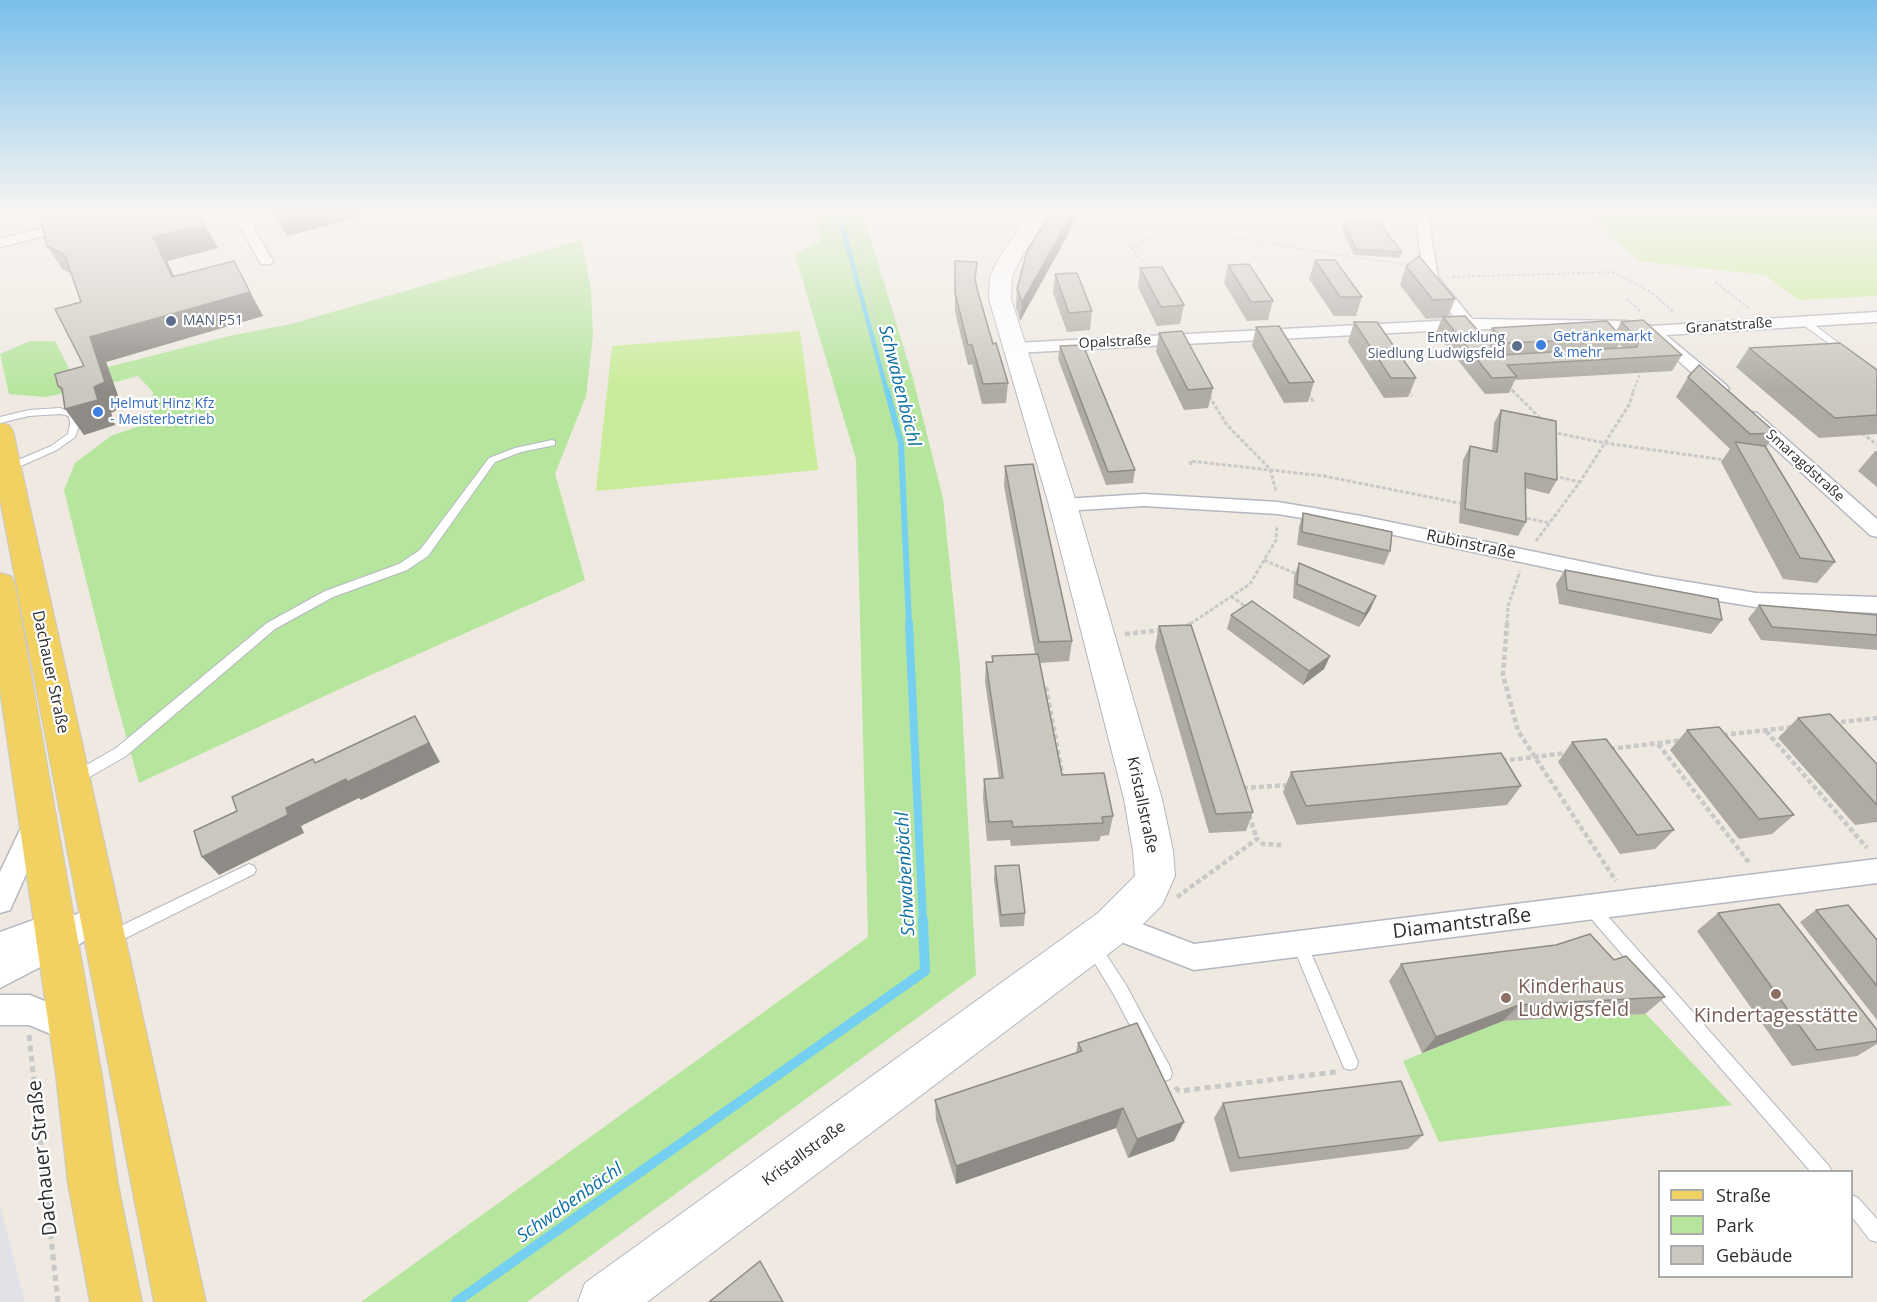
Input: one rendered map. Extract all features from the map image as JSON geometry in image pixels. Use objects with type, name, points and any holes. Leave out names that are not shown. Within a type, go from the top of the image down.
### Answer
[{"type":"main road","name":"Dachauer Straße","points":[[0,431],[180,1302]]},
{"type":"main road","name":"Dachauer Straße","points":[[0,584],[55,934],[50,1019],[93,1184],[116,1302]]},
{"type":"street","name":"Kristallstraße","points":[[604,1302],[1114,924],[1148,892],[1155,876],[1153,851],[1143,799],[1097,637],[1063,505],[1000,299],[1001,276],[1004,271]]},
{"type":"street","points":[[1430,272],[1466,329]]},
{"type":"street","name":"Granatstraße","points":[[1593,325],[1628,326],[1652,331],[1877,317]]},
{"type":"street","name":"Opalstraße","points":[[1015,348],[1593,325]]},
{"type":"street","name":"Smaragdstraße","points":[[1652,331],[1877,530]]},
{"type":"street","name":"Rubinstraße","points":[[1063,505],[1144,500],[1211,502],[1278,508],[1652,583],[1756,600],[1877,605]]},
{"type":"street","points":[[0,901],[37,822]]},
{"type":"street","name":"Diamantstraße","points":[[1114,924],[1194,957],[1767,886],[1873,862]]},
{"type":"street","points":[[0,946],[55,934],[103,927]]},
{"type":"street","points":[[0,974],[55,934]]},
{"type":"street","points":[[0,1010],[50,1019]]},
{"type":"lane","points":[[1805,322],[1850,355]]},
{"type":"lane","points":[[1593,325],[1625,359]]},
{"type":"lane","points":[[0,420],[29,413],[60,411],[73,414],[75,424],[72,435],[54,448],[8,468]]},
{"type":"lane","points":[[72,780],[121,752],[271,626],[329,594],[403,567],[424,554],[492,460],[518,450],[552,443]]},
{"type":"lane","points":[[103,927],[249,870]]},
{"type":"lane","points":[[1592,909],[1821,1170]]},
{"type":"lane","points":[[1114,924],[1120,990],[1164,1073]]},
{"type":"lane","points":[[1300,944],[1350,1062]]},
{"type":"lane","points":[[1853,1206],[1877,1233]]},
{"type":"path","points":[[862,271],[895,392]]},
{"type":"path","points":[[1151,271],[1155,275]]},
{"type":"path","points":[[1423,271],[1612,272],[1648,290],[1694,328]]},
{"type":"path","points":[[1715,282],[1770,324]]},
{"type":"path","points":[[1625,359],[1636,369],[1639,376],[1629,405],[1580,482],[1526,556],[1508,606],[1503,675],[1518,731],[1630,902]]},
{"type":"path","points":[[1403,383],[1412,396]]},
{"type":"path","points":[[1503,385],[1507,385],[1556,434]]},
{"type":"path","points":[[1308,393],[1314,403]]},
{"type":"path","points":[[1546,431],[1605,443],[1734,461]]},
{"type":"path","points":[[1859,431],[1877,445]]},
{"type":"path","points":[[1191,465],[1190,462],[1202,462],[1324,476],[1472,506]]},
{"type":"path","points":[[1549,475],[1580,482]]},
{"type":"path","points":[[1516,516],[1550,523]]},
{"type":"path","points":[[1264,560],[1307,579]]},
{"type":"path","points":[[1232,597],[1250,610]]},
{"type":"path","points":[[1175,628],[1186,627],[1190,638]]},
{"type":"path","points":[[1097,637],[1164,630]]},
{"type":"path","points":[[1046,687],[1064,784]]},
{"type":"path","points":[[1825,724],[1875,718],[1877,723]]},
{"type":"path","points":[[1712,737],[1801,726]]},
{"type":"path","points":[[1766,730],[1873,862]]},
{"type":"path","points":[[1601,750],[1690,739]]},
{"type":"path","points":[[1658,743],[1767,886]]},
{"type":"path","points":[[1499,761],[1567,753]]},
{"type":"path","points":[[1244,799],[1240,788],[1292,784]]},
{"type":"path","points":[[1247,809],[1257,839],[1263,844],[1282,845]]},
{"type":"path","points":[[1114,924],[1181,896],[1257,839]]},
{"type":"path","name":"Dachauer Straße","points":[[50,1019],[29,1038],[58,1302]]},
{"type":"path","points":[[1164,1073],[1179,1091],[1336,1072],[1350,1062]]},
{"type":"shaded area","points":[[0,1205],[25,1302],[0,1302]]},
{"type":"green space","points":[[475,271],[587,271],[591,289],[593,335],[586,396],[555,474],[585,580],[344,687],[139,783],[112,685],[64,490],[75,463],[111,436],[151,422],[153,392],[138,376],[44,397],[9,394],[0,354],[30,341],[55,341],[73,376],[229,336],[291,324]]},
{"type":"green space","points":[[800,271],[880,271],[912,375],[943,498],[960,667],[976,975],[527,1302],[361,1302],[868,937],[856,459]]},
{"type":"green space","points":[[1727,271],[1877,271],[1877,296],[1799,300],[1765,275]]},
{"type":"green space","points":[[800,331],[818,470],[596,491],[612,346]]},
{"type":"green space","points":[[1646,1014],[1732,1105],[1439,1142],[1403,1061],[1503,1021]]},
{"type":"building","points":[[70,271],[169,271],[172,277],[196,271],[239,271],[250,292],[90,337],[105,382],[94,387],[98,400],[65,409],[62,388],[58,386],[55,374],[84,366],[55,309],[81,302]]},
{"type":"building","points":[[955,271],[976,271],[978,292],[993,344],[996,343],[1008,383],[983,384],[972,345],[968,345],[955,293]]},
{"type":"building","points":[[1022,271],[1040,271],[1022,302],[1017,289]]},
{"type":"building","points":[[1141,271],[1164,271],[1184,305],[1161,307]]},
{"type":"building","points":[[1232,271],[1253,271],[1273,301],[1251,302]]},
{"type":"building","points":[[1322,271],[1343,271],[1362,297],[1340,297]]},
{"type":"building","points":[[1410,271],[1431,271],[1455,299],[1433,300]]},
{"type":"building","points":[[1077,273],[1092,311],[1069,313],[1055,274]]},
{"type":"building","points":[[1465,316],[1502,355],[1637,347],[1639,339],[1621,322],[1643,320],[1682,355],[1507,365],[1517,377],[1492,378],[1443,317]]},
{"type":"building","points":[[1607,321],[1622,338],[1506,343],[1492,328]]},
{"type":"building","points":[[1354,322],[1377,322],[1416,378],[1391,378]]},
{"type":"building","points":[[1279,326],[1314,382],[1289,383],[1256,327]]},
{"type":"building","points":[[1182,331],[1213,388],[1188,390],[1159,333]]},
{"type":"building","points":[[1840,343],[1877,370],[1877,415],[1835,418],[1749,348]]},
{"type":"building","points":[[1083,345],[1135,470],[1108,472],[1060,346]]},
{"type":"building","points":[[1699,365],[1776,433],[1750,434],[1688,377]]},
{"type":"building","points":[[1501,410],[1556,421],[1557,480],[1525,473],[1526,522],[1465,509],[1470,446],[1497,452]]},
{"type":"building","points":[[1735,442],[1765,446],[1835,562],[1800,558]]},
{"type":"building","points":[[1033,464],[1072,641],[1039,642],[1005,466]]},
{"type":"building","points":[[1303,513],[1392,532],[1390,551],[1302,532]]},
{"type":"building","points":[[1299,563],[1376,596],[1365,614],[1297,584]]},
{"type":"building","points":[[1565,570],[1718,599],[1722,620],[1567,590]]},
{"type":"building","points":[[1252,601],[1330,656],[1309,671],[1231,615]]},
{"type":"building","points":[[1759,605],[1877,615],[1877,635],[1772,627]]},
{"type":"building","points":[[1191,625],[1253,812],[1216,814],[1159,626]]},
{"type":"building","points":[[1038,654],[1062,775],[1104,773],[1113,816],[1102,817],[1103,823],[1013,827],[1012,821],[989,822],[984,779],[1003,778],[986,662],[993,662],[992,656]]},
{"type":"building","points":[[1830,714],[1877,764],[1877,805],[1798,718]]},
{"type":"building","points":[[415,716],[429,743],[286,808],[288,815],[202,857],[194,831],[237,811],[232,797],[313,759],[315,763]]},
{"type":"building","points":[[1719,727],[1794,815],[1759,819],[1687,730]]},
{"type":"building","points":[[1606,739],[1674,830],[1637,835],[1572,742]]},
{"type":"building","points":[[1501,753],[1521,786],[1306,806],[1291,772]]},
{"type":"building","points":[[1019,865],[1025,913],[1001,915],[995,866]]},
{"type":"building","points":[[1779,904],[1877,1030],[1877,1041],[1817,1050],[1718,913]]},
{"type":"building","points":[[1848,905],[1877,940],[1877,986],[1816,910]]},
{"type":"building","name":"Kinderhaus Ludwigsfeld","points":[[1590,934],[1614,960],[1626,956],[1665,997],[1519,1005],[1436,1037],[1401,964],[1556,945]]},
{"type":"building","points":[[1137,1023],[1184,1122],[1137,1139],[1123,1108],[956,1166],[935,1100],[1082,1051],[1078,1043]]},
{"type":"building","points":[[1401,1081],[1423,1135],[1239,1158],[1223,1103]]},
{"type":"building","points":[[760,1261],[783,1302],[709,1302]]},
{"type":"waterway","name":"Schwabenbächl","points":[[854,271],[887,392]]},
{"type":"waterway","name":"Schwabenbächl","points":[[887,390],[901,443],[909,624]]},
{"type":"waterway","name":"Schwabenbächl","points":[[909,623],[923,922]]},
{"type":"waterway","name":"Schwabenbächl","points":[[456,1302],[925,971],[923,920]]},
{"type":"place","name":"MAN P51","points":[[171,321]]},
{"type":"place","name":"Getränkemarkt & mehr","points":[[1541,345]]},
{"type":"place","name":"Entwicklung Siedlung Ludwigsfeld","points":[[1517,346]]},
{"type":"place","name":"Helmut Hinz Kfz - Meisterbetrieb","points":[[98,412]]},
{"type":"place","name":"Kindertagesstätte","points":[[1776,994]]},
{"type":"place","name":"Kinderhaus Ludwigsfeld","points":[[1506,998]]}]
